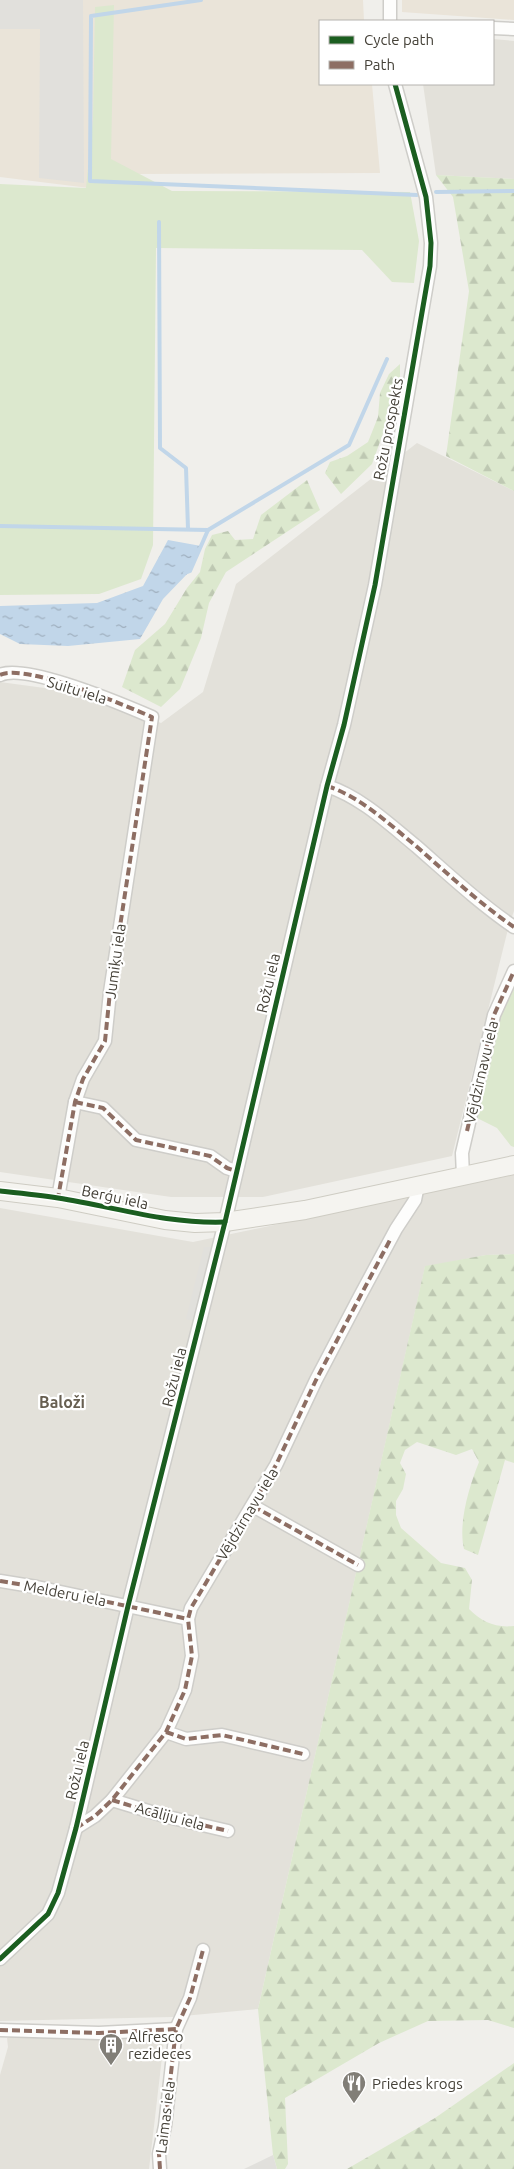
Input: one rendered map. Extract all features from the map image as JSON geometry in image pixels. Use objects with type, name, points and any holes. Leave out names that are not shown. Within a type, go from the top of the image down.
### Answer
[{"type":"main road","name":"Berģu iela","points":[[0,1191],[58,1198],[165,1220],[195,1223],[225,1222],[305,1210],[514,1165]]},
{"type":"street","points":[[390,0],[390,20]]},
{"type":"street","points":[[494,28],[514,30]]},
{"type":"street","name":"Rožu prospekts","points":[[328,782],[344,725],[375,585],[389,492],[422,320],[430,266],[431,243],[426,197],[394,85]]},
{"type":"street","name":"Suitu iela","points":[[0,675],[18,672],[95,694],[152,717]]},
{"type":"street","name":"Jumiķu iela","points":[[58,1198],[75,1102],[83,1079],[105,1041],[110,992],[152,717]]},
{"type":"street","points":[[328,782],[387,822],[490,911],[514,927]]},
{"type":"street","name":"Rožu iela","points":[[0,1960],[48,1914],[58,1893],[76,1828],[128,1606],[225,1222],[328,782]]},
{"type":"street","name":"Vējdzirnavu iela","points":[[463,1176],[462,1153],[494,1015],[514,971]]},
{"type":"street","points":[[75,1102],[103,1108],[136,1140],[210,1156],[227,1168],[236,1171]]},
{"type":"street","name":"Vējdzirnavu iela","points":[[188,1619],[191,1608],[276,1465],[316,1380],[396,1229],[415,1200],[418,1185]]},
{"type":"street","points":[[253,1506],[358,1565]]},
{"type":"street","name":"Melderu iela","points":[[0,1581],[188,1619]]},
{"type":"street","points":[[76,1828],[95,1816],[112,1800],[166,1732],[185,1690],[192,1656],[188,1619]]},
{"type":"street","points":[[166,1732],[186,1739],[222,1735],[304,1754]]},
{"type":"street","name":"Acāliju iela","points":[[112,1800],[168,1817],[228,1831]]},
{"type":"street","name":"Laimas iela","points":[[160,2169],[159,2154],[165,2126],[176,2029],[190,1998],[203,1950]]},
{"type":"street","points":[[0,2030],[99,2033],[176,2029]]},
{"type":"shaded area","points":[[0,0],[363,0],[364,20],[319,20],[319,85],[372,85],[380,173],[136,174],[89,188],[0,177]]},
{"type":"shaded area","points":[[0,0],[83,0],[84,183],[39,178],[40,29],[0,29]]},
{"type":"shaded area","points":[[402,0],[514,0],[514,20],[402,12]]},
{"type":"shaded area","points":[[494,39],[514,41],[514,179],[436,175],[423,85],[494,85]]},
{"type":"shaded area","points":[[417,443],[514,491],[514,911],[452,1156],[263,1197],[171,1197],[0,1172],[0,682],[89,694],[161,723],[203,692],[236,584]]},
{"type":"shaded area","points":[[514,1175],[514,1254],[486,1255],[425,1267],[258,2009],[172,2017],[0,2021],[0,1208],[193,1242]]},
{"type":"shaded area","points":[[204,1247],[217,1247],[197,1322],[186,1319]]},
{"type":"shaded area","points":[[16,2035],[107,2035],[164,2040],[149,2169],[0,2169],[0,2075],[8,2047],[7,2038]]},
{"type":"shaded area","points":[[273,2155],[277,2169],[244,2169]]},
{"type":"green space","points":[[114,5],[111,159],[172,191],[410,192],[419,241],[414,283],[392,282],[362,250],[156,248],[153,545],[141,579],[99,594],[0,595],[0,184],[86,188],[93,119],[95,7]]},
{"type":"green space","points":[[436,175],[514,179],[514,491],[446,456],[469,291],[453,197]]},
{"type":"green space","points":[[400,364],[400,386],[372,464],[341,494],[325,473],[330,462],[347,456],[368,442],[378,417],[380,393],[389,374]]},
{"type":"green space","points":[[307,480],[320,510],[226,572],[209,603],[201,638],[180,689],[161,707],[122,687],[135,650],[165,624],[187,588],[200,572],[205,549],[212,535],[228,531],[235,540],[253,539],[261,515]]},
{"type":"green space","points":[[514,981],[514,1147],[511,1146],[497,1128],[475,1117],[505,998]]},
{"type":"green space","points":[[514,1254],[514,1463],[505,1460],[478,1555],[464,1549],[462,1528],[466,1505],[479,1462],[472,1449],[456,1455],[417,1442],[405,1450],[400,1463],[406,1474],[403,1489],[396,1501],[396,1515],[401,1528],[441,1563],[465,1568],[472,1580],[469,1609],[489,1623],[501,1626],[514,1626],[514,2028],[488,2020],[428,2021],[379,2043],[285,2098],[288,2164],[285,2169],[277,2169],[273,2155],[258,2009],[425,1266],[486,1255]]},
{"type":"green space","points":[[514,2063],[514,2169],[347,2169],[435,2118]]},
{"type":"water","points":[[168,540],[201,546],[190,571],[163,599],[140,639],[68,646],[20,644],[0,634],[0,606],[97,603],[143,586]]},
{"type":"waterway","points":[[201,0],[91,16],[90,181],[417,195]]},
{"type":"waterway","points":[[436,192],[514,191]]},
{"type":"waterway","points":[[159,222],[160,448],[186,468],[188,529]]},
{"type":"waterway","points":[[185,573],[190,571],[208,530],[349,445],[387,359]]},
{"type":"waterway","points":[[0,526],[208,530]]},
{"type":"marked path","points":[[0,675],[13,673],[52,680],[98,695],[152,717],[110,992],[105,1041],[83,1079],[75,1102],[58,1198]]},
{"type":"marked path","points":[[327,786],[351,797],[374,812],[476,898],[514,927]]},
{"type":"marked path","points":[[467,1131],[494,1015],[514,971]]},
{"type":"marked path","points":[[75,1102],[103,1108],[136,1140],[210,1156],[227,1168],[236,1171]]},
{"type":"marked path","points":[[76,1828],[95,1816],[112,1800],[166,1732],[185,1690],[192,1656],[188,1619],[191,1608],[276,1465],[316,1380],[391,1238]]},
{"type":"marked path","points":[[253,1506],[358,1565]]},
{"type":"marked path","points":[[0,1581],[188,1619]]},
{"type":"marked path","points":[[166,1732],[186,1739],[222,1735],[303,1754]]},
{"type":"marked path","points":[[112,1800],[168,1817],[228,1831]]},
{"type":"marked path","points":[[160,2169],[159,2154],[165,2126],[176,2029],[190,1998],[203,1950]]},
{"type":"marked path","points":[[0,2030],[99,2033],[176,2029]]},
{"type":"cycle path","points":[[0,1959],[48,1914],[58,1893],[76,1828],[128,1606],[225,1222],[327,786],[344,725],[375,585],[430,266],[431,243],[426,197],[395,85]]},
{"type":"cycle path","points":[[0,1191],[58,1198],[161,1218],[225,1222]]},
{"type":"place","name":"Alfresco rezideces","points":[[111,2066]]},
{"type":"place","name":"Priedes krogs","points":[[354,2104]]},
{"type":"district","name":"Baloži","points":[[62,1402]]}]
